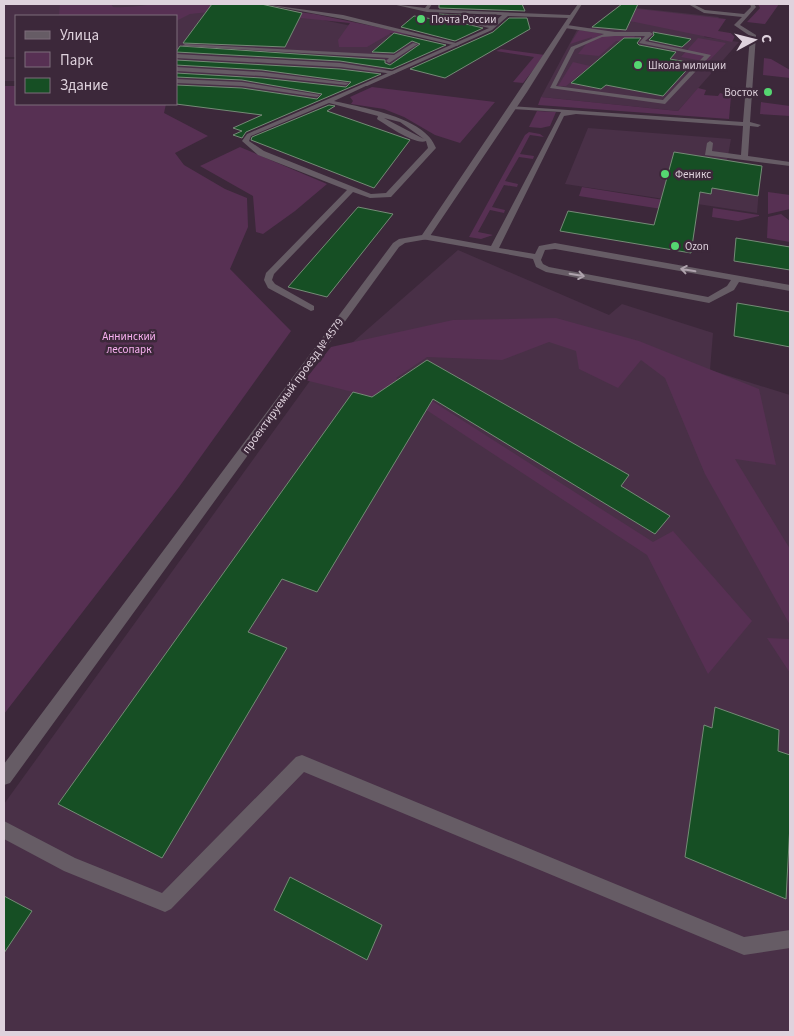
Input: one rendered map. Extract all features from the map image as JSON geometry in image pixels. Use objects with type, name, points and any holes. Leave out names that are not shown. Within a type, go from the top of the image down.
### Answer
[{"type":"street","points":[[266,4],[343,17],[458,44]]},
{"type":"street","points":[[394,4],[429,5],[434,12],[493,27]]},
{"type":"street","points":[[425,237],[567,27],[580,4]]},
{"type":"street","points":[[690,4],[704,10],[746,16]]},
{"type":"street","points":[[744,157],[753,35],[738,26],[754,7],[752,4]]},
{"type":"street","points":[[434,12],[571,17]]},
{"type":"street","points":[[329,100],[372,112],[395,128],[432,145],[428,153],[388,196],[370,196],[260,152],[246,141],[249,134],[329,100],[365,86],[493,27],[506,14]]},
{"type":"street","points":[[567,27],[615,34],[650,34],[641,42],[708,55],[665,102],[552,87],[573,48],[601,36],[615,34]]},
{"type":"street","points":[[376,69],[414,44]]},
{"type":"street","points":[[185,46],[394,58]]},
{"type":"street","points":[[178,56],[340,65],[394,72]]},
{"type":"street","points":[[178,69],[262,74],[346,83]]},
{"type":"street","points":[[178,81],[242,84],[317,95]]},
{"type":"street","points":[[512,107],[758,125]]},
{"type":"street","points":[[494,249],[560,116],[576,112]]},
{"type":"street","points":[[710,143],[708,153],[790,164]]},
{"type":"street","points":[[311,308],[271,286],[268,280],[270,273],[352,189]]},
{"type":"street","name":"проектируемый проезд № 4579","points":[[4,777],[396,245],[402,240],[425,237],[538,257]]},
{"type":"street","points":[[736,278],[734,286],[709,300],[546,269],[538,263],[538,257],[542,248],[551,246],[736,278],[790,288]]},
{"type":"street","points":[[4,830],[70,865],[165,903],[302,763],[744,946],[790,938]]},
{"type":"shaded area","points":[[4,4],[140,4],[171,7],[158,15],[15,15],[15,57],[4,57]]},
{"type":"shaded area","name":"Школа милиции","points":[[618,6],[719,17],[704,37],[739,42],[678,111],[541,97],[577,30],[586,31]]},
{"type":"shaded area","points":[[178,7],[299,15],[443,45],[300,106],[178,89],[178,15],[166,15]]},
{"type":"shaded area","points":[[4,59],[15,59],[15,81],[4,81]]},
{"type":"shaded area","name":"Феникс","points":[[588,128],[731,139],[727,161],[761,166],[757,213],[565,184]]},
{"type":"shaded area","points":[[458,250],[609,315],[622,304],[713,333],[710,370],[790,395],[790,1032],[4,1032],[4,804],[312,378]]},
{"type":"green space","points":[[168,3],[199,3],[239,9],[190,14],[178,20],[178,15],[59,15],[60,4],[111,4],[113,7],[130,7]]},
{"type":"green space","points":[[235,4],[314,14],[420,36],[391,33],[367,47],[339,47],[338,40],[350,23],[243,12]]},
{"type":"green space","points":[[758,4],[779,4],[765,24],[747,22],[760,8]]},
{"type":"green space","points":[[621,7],[726,19],[718,31],[736,34],[732,42],[625,20]]},
{"type":"green space","points":[[579,30],[603,34],[599,36],[636,35],[630,42],[616,41],[599,56],[578,54],[592,37],[570,44]]},
{"type":"green space","points":[[698,38],[726,43],[708,62],[681,57]]},
{"type":"green space","points":[[501,49],[545,55],[523,83],[513,82],[534,57],[496,51]]},
{"type":"green space","points":[[764,58],[771,59],[790,70],[790,78],[763,75]]},
{"type":"green space","points":[[573,62],[590,66],[566,86],[558,86]]},
{"type":"green space","name":"Аннинский лесопарк","points":[[4,86],[15,86],[15,105],[166,105],[164,113],[208,136],[175,153],[184,165],[225,189],[247,198],[248,227],[230,269],[291,331],[179,487],[4,714]]},
{"type":"green space","points":[[372,87],[495,102],[460,143],[435,135],[404,117],[384,109],[351,104],[353,101],[350,97]]},
{"type":"green space","points":[[698,88],[706,90],[704,95],[718,96],[720,93],[731,96],[729,119],[538,105],[541,97],[678,111]]},
{"type":"green space","points":[[761,102],[790,106],[790,116],[760,114]]},
{"type":"green space","points":[[537,111],[556,112],[550,126],[541,128],[529,127]]},
{"type":"green space","points":[[529,132],[540,134],[544,137],[530,135],[520,154],[534,156],[533,159],[519,157],[505,181],[518,184],[517,187],[504,185],[492,207],[505,210],[504,213],[490,210],[478,232],[493,235],[481,239],[469,237],[525,135]]},
{"type":"green space","points":[[240,147],[327,184],[295,211],[263,234],[256,232],[253,196],[200,166]]},
{"type":"green space","points":[[582,187],[689,204],[687,213],[579,196]]},
{"type":"green space","points":[[768,192],[790,195],[790,209],[768,214]]},
{"type":"green space","points":[[713,208],[759,216],[738,221],[712,217]]},
{"type":"green space","points":[[781,214],[790,221],[790,242],[767,238],[768,217]]},
{"type":"green space","points":[[556,318],[639,341],[759,389],[776,465],[735,459],[790,549],[790,625],[705,474],[665,378],[641,360],[618,388],[579,369],[576,351],[549,342],[502,360],[427,357],[396,378],[653,542],[673,531],[752,621],[708,674],[647,555],[428,411],[305,380],[331,347],[453,320]]},
{"type":"green space","points":[[767,638],[790,639],[790,673]]},
{"type":"building","points":[[212,4],[261,4],[302,13],[285,47],[183,43]]},
{"type":"building","points":[[439,4],[522,4],[525,11],[439,8]]},
{"type":"building","points":[[622,4],[638,4],[626,30],[592,27]]},
{"type":"building","points":[[439,14],[497,17],[490,23],[452,16],[453,21],[483,28],[455,41],[401,27],[414,16],[439,20]]},
{"type":"building","points":[[509,18],[527,18],[530,29],[445,78],[410,69],[493,32]]},
{"type":"building","points":[[653,32],[691,39],[682,47],[649,40],[654,35]]},
{"type":"building","points":[[394,33],[446,45],[392,69],[340,61],[178,52],[178,49],[180,46],[385,60],[385,63],[390,65],[420,44],[412,41],[394,53],[372,52]]},
{"type":"building","points":[[624,38],[641,38],[637,43],[639,45],[676,52],[670,59],[693,63],[663,96],[606,85],[601,89],[571,83]]},
{"type":"building","points":[[178,60],[340,69],[381,74],[246,132],[242,138],[233,135],[242,131],[233,128],[262,115],[178,104],[178,85],[242,88],[317,99],[322,94],[242,80],[178,77],[178,73],[262,78],[346,87],[351,82],[262,70],[178,65]]},
{"type":"building","points":[[329,105],[335,106],[327,111],[410,140],[374,188],[251,140],[252,137]]},
{"type":"building","points":[[674,152],[762,166],[758,196],[712,188],[711,194],[700,192],[691,253],[560,231],[568,211],[654,225]]},
{"type":"building","points":[[358,207],[393,214],[327,297],[288,287]]},
{"type":"building","points":[[736,238],[790,247],[790,270],[734,261]]},
{"type":"building","points":[[737,303],[790,312],[790,347],[734,336]]},
{"type":"building","points":[[427,360],[629,475],[621,486],[670,516],[655,534],[433,399],[317,592],[282,579],[248,632],[287,648],[162,858],[58,804],[353,392],[372,397]]},
{"type":"building","points":[[715,707],[779,730],[778,751],[790,755],[790,824],[786,899],[685,857],[704,725],[712,728]]},
{"type":"building","points":[[290,877],[382,925],[367,960],[274,910]]},
{"type":"building","points":[[4,896],[32,911],[4,953]]},
{"type":"place","name":"Почта России","points":[[421,19]]},
{"type":"place","name":"Школа милиции","points":[[638,65]]},
{"type":"place","name":"Восток","points":[[768,92]]},
{"type":"place","name":"Феникс","points":[[665,174]]},
{"type":"place","name":"Ozon","points":[[675,246]]}]
